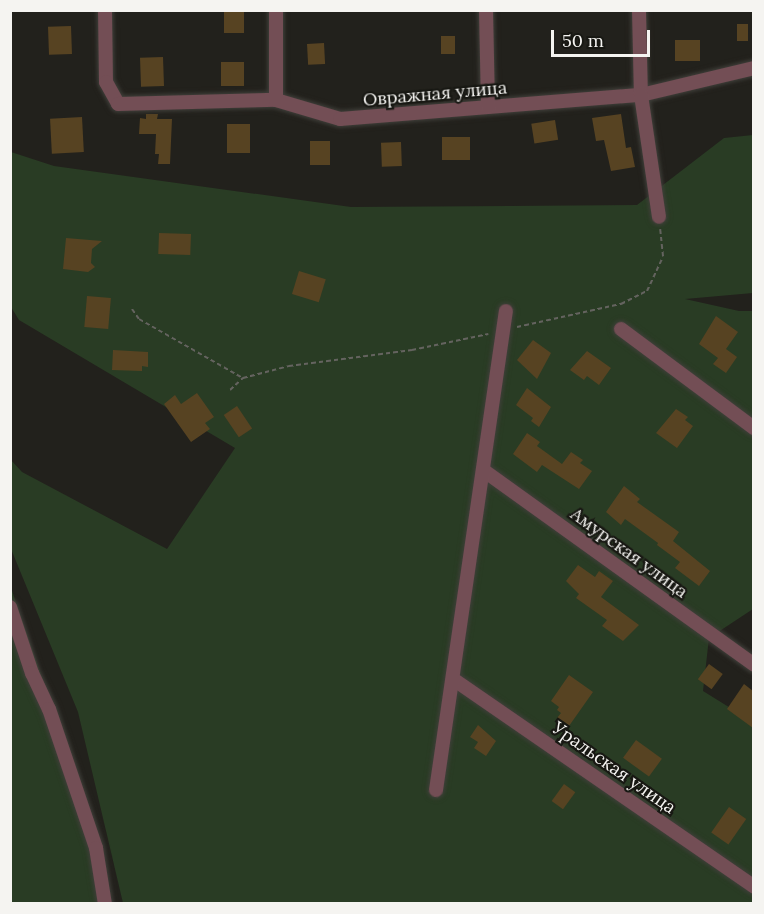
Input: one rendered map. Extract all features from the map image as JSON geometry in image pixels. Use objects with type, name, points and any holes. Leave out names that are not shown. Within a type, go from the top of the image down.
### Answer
[{"type":"street","name":"Овражная улица","points":[[105,10],[106,82],[118,104],[276,100],[340,119],[641,95],[753,68]]},
{"type":"street","points":[[276,10],[276,100]]},
{"type":"street","points":[[486,10],[488,107]]},
{"type":"street","points":[[639,10],[641,95],[659,217]]},
{"type":"street","points":[[436,790],[506,310]]},
{"type":"street","points":[[621,329],[753,428]]},
{"type":"street","name":"Амурская улица","points":[[483,470],[753,665]]},
{"type":"street","points":[[10,607],[32,673],[49,709],[96,848],[105,903]]},
{"type":"street","name":"Уральская улица","points":[[453,679],[753,887]]},
{"type":"path","points":[[517,327],[621,304],[647,291],[663,256],[659,217]]},
{"type":"path","points":[[132,309],[139,319],[243,378]]},
{"type":"path","points":[[230,390],[243,378],[289,366],[412,350],[494,332]]},
{"type":"green space","points":[[753,135],[753,293],[685,299],[739,311],[753,311],[753,609],[709,638],[703,691],[753,722],[753,903],[123,903],[78,712],[11,549],[10,459],[22,472],[167,549],[235,448],[19,320],[11,307],[11,152],[54,166],[351,207],[637,205],[724,138]]},
{"type":"green space","points":[[10,585],[90,815],[107,903],[11,903]]},
{"type":"building","points":[[224,10],[244,10],[244,33],[224,33]]},
{"type":"building","points":[[737,24],[748,24],[748,41],[737,41]]},
{"type":"building","points":[[71,26],[72,54],[49,55],[48,27]]},
{"type":"building","points":[[441,36],[455,36],[455,54],[441,54]]},
{"type":"building","points":[[675,40],[700,40],[700,61],[675,61]]},
{"type":"building","points":[[324,43],[325,64],[308,65],[307,44]]},
{"type":"building","points":[[163,57],[164,86],[141,87],[140,58]]},
{"type":"building","points":[[221,62],[244,62],[244,86],[221,86]]},
{"type":"building","points":[[146,114],[158,114],[157,119],[172,119],[170,164],[158,164],[159,154],[155,154],[156,134],[139,134],[140,118],[146,119]]},
{"type":"building","points":[[621,114],[626,148],[631,147],[635,167],[611,171],[604,140],[596,141],[592,118]]},
{"type":"building","points":[[82,117],[84,152],[52,154],[50,119]]},
{"type":"building","points":[[555,120],[558,140],[534,144],[531,124]]},
{"type":"building","points":[[227,124],[250,124],[250,153],[227,153]]},
{"type":"building","points":[[442,137],[470,137],[470,160],[442,160]]},
{"type":"building","points":[[310,141],[330,141],[330,165],[310,165]]},
{"type":"building","points":[[401,142],[402,166],[382,167],[381,143]]},
{"type":"building","points":[[159,233],[191,234],[190,255],[158,254]]},
{"type":"building","points":[[66,238],[102,241],[92,249],[91,263],[95,267],[88,272],[63,269]]},
{"type":"building","points":[[299,271],[326,279],[319,302],[292,294]]},
{"type":"building","points":[[87,296],[111,298],[108,329],[84,327]]},
{"type":"building","points":[[716,316],[738,332],[726,349],[737,357],[726,373],[713,364],[718,358],[699,344]]},
{"type":"building","points":[[533,340],[551,353],[537,379],[517,360]]},
{"type":"building","points":[[113,350],[148,352],[148,367],[142,366],[142,371],[112,370]]},
{"type":"building","points":[[587,351],[611,368],[599,385],[587,376],[584,380],[570,370]]},
{"type":"building","points":[[527,388],[551,407],[539,427],[531,421],[533,418],[516,405]]},
{"type":"building","points":[[197,393],[214,417],[205,423],[210,429],[191,442],[164,404],[175,395],[181,404]]},
{"type":"building","points":[[237,406],[252,428],[239,437],[224,415]]},
{"type":"building","points":[[676,409],[688,417],[685,420],[693,426],[677,448],[656,433]]},
{"type":"building","points":[[527,433],[540,442],[537,446],[562,464],[571,452],[583,460],[580,463],[592,471],[579,489],[542,465],[537,472],[513,454]]},
{"type":"building","points":[[624,486],[640,499],[637,502],[679,532],[673,541],[710,571],[699,586],[675,568],[680,562],[657,545],[658,543],[625,519],[621,525],[606,512]]},
{"type":"building","points":[[578,565],[595,577],[599,571],[613,581],[601,597],[639,625],[623,641],[602,626],[607,620],[576,598],[579,594],[566,581]]},
{"type":"building","points":[[709,664],[723,674],[712,689],[698,679]]},
{"type":"building","points":[[569,675],[593,692],[569,726],[557,718],[561,713],[557,710],[559,707],[551,701]]},
{"type":"building","points":[[744,684],[753,691],[753,728],[727,709]]},
{"type":"building","points":[[478,725],[496,741],[486,756],[474,748],[478,742],[470,737]]},
{"type":"building","points":[[636,740],[662,759],[649,777],[623,758]]},
{"type":"building","points":[[564,784],[575,792],[563,809],[552,801]]},
{"type":"building","points":[[729,807],[746,819],[728,844],[711,832]]}]
